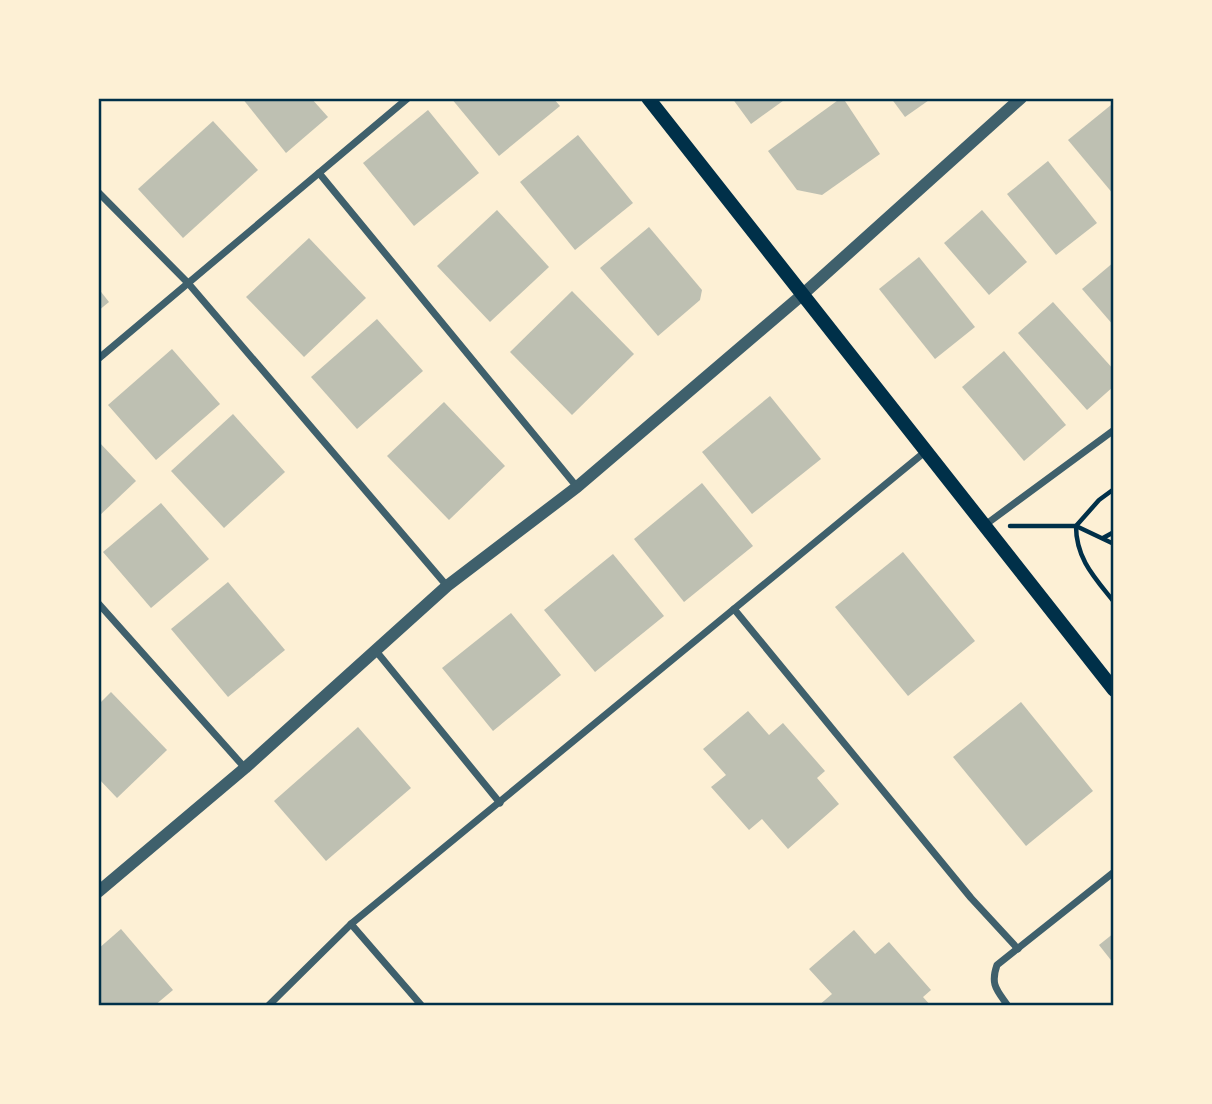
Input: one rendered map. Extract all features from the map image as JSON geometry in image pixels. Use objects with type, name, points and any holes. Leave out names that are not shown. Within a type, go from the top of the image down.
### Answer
[{"type":"main road","points":[[648,98],[1114,690]]},
{"type":"street","points":[[98,359],[408,98]]},
{"type":"street","points":[[98,892],[245,768],[447,586],[577,487],[802,295],[1021,98]]},
{"type":"street","points":[[319,173],[577,487]]},
{"type":"street","points":[[98,192],[188,283],[447,586]]},
{"type":"street","points":[[984,526],[1114,430]]},
{"type":"street","points":[[268,1006],[351,924],[926,451]]},
{"type":"street","points":[[98,603],[245,768]]},
{"type":"street","points":[[734,609],[971,898],[1018,949]]},
{"type":"street","points":[[376,651],[500,803]]},
{"type":"street","points":[[1009,1006],[997,990],[993,978],[997,965],[1114,872]]},
{"type":"street","points":[[351,924],[422,1006]]},
{"type":"path","points":[[1114,489],[1099,500],[1076,526],[1076,541],[1083,563],[1114,602]]},
{"type":"path","points":[[984,526],[1076,526],[1114,544]]},
{"type":"path","points":[[1102,539],[1114,532]]},
{"type":"building","points":[[242,98],[311,98],[328,117],[286,153]]},
{"type":"building","points":[[451,98],[553,98],[560,106],[499,156]]},
{"type":"building","points":[[732,98],[787,98],[751,124]]},
{"type":"building","points":[[841,98],[880,154],[822,195],[797,190],[768,151]]},
{"type":"building","points":[[891,98],[932,98],[905,117]]},
{"type":"building","points":[[1111,105],[1114,106],[1114,195],[1068,140]]},
{"type":"building","points":[[428,110],[479,173],[414,226],[363,163]]},
{"type":"building","points":[[213,121],[258,170],[183,238],[138,189]]},
{"type":"building","points":[[578,135],[633,203],[575,250],[520,182]]},
{"type":"building","points":[[1048,161],[1097,223],[1056,255],[1007,194]]},
{"type":"building","points":[[497,210],[549,267],[490,322],[437,266]]},
{"type":"building","points":[[982,210],[1027,262],[989,295],[944,243]]},
{"type":"building","points":[[649,227],[702,290],[700,300],[658,336],[600,268]]},
{"type":"building","points":[[309,238],[366,298],[304,357],[246,297]]},
{"type":"building","points":[[919,257],[975,327],[935,359],[879,289]]},
{"type":"building","points":[[1114,262],[1114,326],[1082,289]]},
{"type":"building","points":[[98,288],[109,302],[98,311]]},
{"type":"building","points":[[572,291],[634,354],[572,415],[510,352]]},
{"type":"building","points":[[1053,302],[1114,370],[1114,386],[1087,410],[1018,333]]},
{"type":"building","points":[[377,319],[423,371],[357,429],[311,377]]},
{"type":"building","points":[[172,349],[220,404],[156,460],[108,405]]},
{"type":"building","points":[[1004,351],[1066,425],[1024,461],[962,387]]},
{"type":"building","points":[[770,396],[821,459],[752,514],[702,452]]},
{"type":"building","points":[[444,402],[505,466],[449,520],[387,456]]},
{"type":"building","points":[[233,414],[285,472],[224,528],[171,471]]},
{"type":"building","points":[[98,441],[136,481],[98,517]]},
{"type":"building","points":[[702,483],[753,546],[684,602],[634,539]]},
{"type":"building","points":[[161,503],[209,559],[151,608],[103,552]]},
{"type":"building","points":[[903,552],[975,641],[908,696],[835,607]]},
{"type":"building","points":[[613,554],[664,616],[595,672],[544,610]]},
{"type":"building","points":[[228,582],[285,650],[228,697],[171,629]]},
{"type":"building","points":[[511,613],[561,675],[493,731],[442,668]]},
{"type":"building","points":[[111,692],[167,750],[117,798],[98,778],[98,705]]},
{"type":"building","points":[[1021,702],[1093,791],[1026,846],[953,757]]},
{"type":"building","points":[[748,711],[769,735],[783,723],[825,771],[817,778],[839,804],[788,849],[762,819],[749,830],[711,787],[726,775],[703,749]]},
{"type":"building","points":[[358,727],[411,788],[326,861],[274,801]]},
{"type":"building","points":[[121,929],[173,990],[154,1006],[98,1006],[98,949]]},
{"type":"building","points":[[854,930],[875,954],[889,942],[931,990],[923,997],[931,1006],[818,1006],[832,994],[809,969]]},
{"type":"building","points":[[1114,933],[1114,964],[1099,945]]}]
